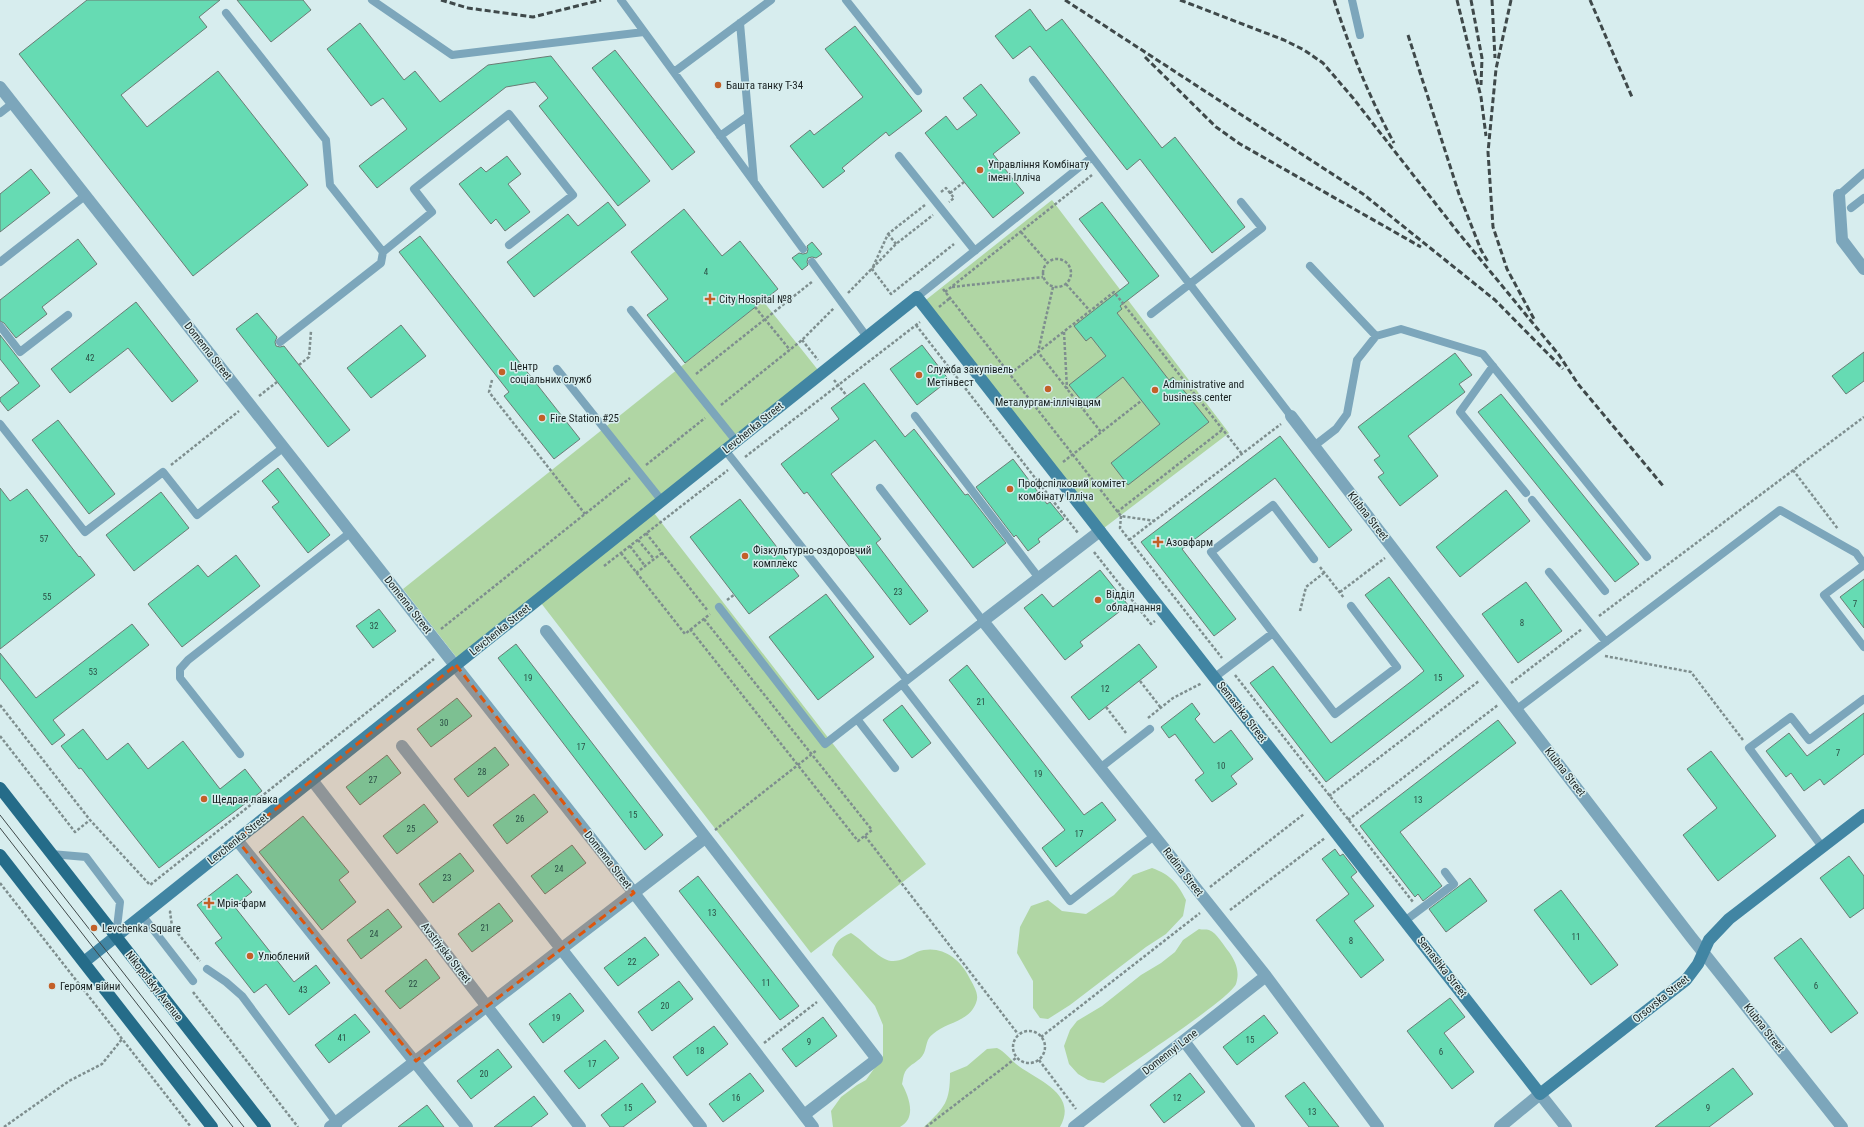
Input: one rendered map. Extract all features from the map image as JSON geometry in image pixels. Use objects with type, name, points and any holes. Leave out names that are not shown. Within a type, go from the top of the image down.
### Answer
[{"type":"main road","name":"Nikopolskyi Avenue","points":[[0,788],[265,1127]]},
{"type":"main road","points":[[0,855],[212,1127]]},
{"type":"street","name":"Domenna Street","points":[[0,87],[456,665],[634,893],[813,1127]]},
{"type":"street","points":[[1839,195],[1842,240],[1864,269]]},
{"type":"street","name":"Levchenka Street","points":[[84,962],[917,297]]},
{"type":"street","name":"Semashka Street","points":[[917,297],[1406,920],[1566,1127]]},
{"type":"street","name":"Klubna Street","points":[[1291,416],[1703,951],[1842,1127]]},
{"type":"street","points":[[983,621],[1100,531]]},
{"type":"street","name":"Radina Street","points":[[983,621],[1266,976],[1378,1127]]},
{"type":"street","points":[[546,631],[876,1059],[804,1115]]},
{"type":"street","points":[[402,746],[701,1127]]},
{"type":"street","name":"Avstriyska Street","points":[[312,780],[580,1127]]},
{"type":"street","name":"Orsovska Street","points":[[1500,1127],[1686,980],[1698,964],[1709,940],[1729,919],[1864,816]]},
{"type":"street","points":[[336,1126],[416,1061],[705,838]]},
{"type":"street","points":[[237,840],[416,1061],[467,1127]]},
{"type":"street","name":"Domennyi Lane","points":[[1074,1127],[1266,976]]},
{"type":"street","points":[[1184,1041],[1249,1127]]},
{"type":"lane","points":[[372,0],[452,55],[644,32]]},
{"type":"lane","points":[[621,0],[803,250]]},
{"type":"lane","points":[[674,72],[771,0]]},
{"type":"lane","points":[[846,0],[918,91]]},
{"type":"lane","points":[[1352,0],[1360,36]]},
{"type":"lane","points":[[226,13],[326,140],[330,186],[383,252]]},
{"type":"lane","points":[[740,23],[754,182]]},
{"type":"lane","points":[[1033,80],[1291,416]]},
{"type":"lane","points":[[0,113],[13,103]]},
{"type":"lane","points":[[280,342],[381,263],[383,252],[432,212],[414,189],[509,114],[573,195],[509,245]]},
{"type":"lane","points":[[720,136],[748,116]]},
{"type":"lane","points":[[899,156],[975,250]]},
{"type":"lane","points":[[917,297],[1092,157]]},
{"type":"lane","points":[[1839,195],[1864,172]]},
{"type":"lane","points":[[0,262],[86,195]]},
{"type":"lane","points":[[1851,208],[1864,198]]},
{"type":"lane","points":[[1151,314],[1262,228],[1241,202]]},
{"type":"lane","points":[[812,262],[866,337]]},
{"type":"lane","points":[[1310,266],[1376,336]]},
{"type":"lane","points":[[631,310],[736,442]]},
{"type":"lane","points":[[0,326],[20,352],[68,315]]},
{"type":"lane","points":[[1314,446],[1336,429],[1347,414],[1357,360],[1376,336],[1401,329],[1483,354],[1647,557]]},
{"type":"lane","points":[[1493,366],[1460,412],[1605,591]]},
{"type":"lane","points":[[557,369],[662,501]]},
{"type":"lane","points":[[915,416],[1039,578]]},
{"type":"lane","points":[[1,427],[86,532],[163,472],[197,515],[284,447]]},
{"type":"lane","points":[[725,450],[905,682],[1070,901],[1154,836]]},
{"type":"lane","points":[[719,606],[825,744],[983,621],[880,488]]},
{"type":"lane","points":[[1314,559],[1273,505],[1211,552],[1335,714],[1397,667],[1351,606]]},
{"type":"lane","points":[[1517,709],[1780,510],[1856,552],[1864,564],[1824,595],[1864,647]]},
{"type":"lane","points":[[240,754],[180,678],[180,669],[188,660],[351,532]]},
{"type":"lane","points":[[1549,572],[1606,642]]},
{"type":"lane","points":[[1215,677],[1273,633]]},
{"type":"lane","points":[[1823,848],[1750,748],[1791,717],[1809,740],[1864,699]]},
{"type":"lane","points":[[857,719],[895,768]]},
{"type":"lane","points":[[1100,768],[1150,730]]},
{"type":"lane","points":[[52,854],[86,858],[120,902],[116,936]]},
{"type":"lane","points":[[1406,920],[1454,884],[1445,872]]},
{"type":"lane","points":[[142,915],[193,981]]},
{"type":"lane","points":[[207,969],[226,982],[242,996],[336,1126]]},
{"type":"path","points":[[945,292],[1100,168]]},
{"type":"path","points":[[950,193],[964,182]]},
{"type":"path","points":[[888,234],[896,244],[954,198],[946,188],[888,234],[872,269],[891,294],[964,236]]},
{"type":"path","points":[[1021,232],[1047,262]]},
{"type":"path","points":[[1058,259],[1068,263],[1071,274],[1066,284],[1057,287],[1048,285],[1043,277],[1044,266],[1047,262],[1058,259]]},
{"type":"path","points":[[925,267],[1117,512],[1121,516],[1155,521]]},
{"type":"path","points":[[688,381],[821,274]]},
{"type":"path","points":[[951,287],[1043,277]]},
{"type":"path","points":[[1066,284],[1090,311]]},
{"type":"path","points":[[1038,352],[1052,287]]},
{"type":"path","points":[[1010,374],[1114,292],[1242,454]]},
{"type":"path","points":[[603,567],[950,298]]},
{"type":"path","points":[[755,307],[790,350]]},
{"type":"path","points":[[299,365],[309,357],[313,317]]},
{"type":"path","points":[[916,325],[1151,624]]},
{"type":"path","points":[[1064,332],[1067,389]]},
{"type":"path","points":[[432,636],[802,340]]},
{"type":"path","points":[[1038,352],[1101,432]]},
{"type":"path","points":[[492,380],[490,392],[585,514]]},
{"type":"path","points":[[163,472],[277,382]]},
{"type":"path","points":[[1038,481],[1141,400]]},
{"type":"path","points":[[1129,540],[1291,416]]},
{"type":"path","points":[[1219,918],[1335,830],[1505,694],[1590,623],[1864,417]]},
{"type":"path","points":[[1117,512],[1222,430]]},
{"type":"path","points":[[1794,470],[1841,533]]},
{"type":"path","points":[[1121,516],[1120,528],[1129,540],[1420,910]]},
{"type":"path","points":[[646,533],[710,614]]},
{"type":"path","points":[[638,540],[654,559]]},
{"type":"path","points":[[630,546],[645,566]]},
{"type":"path","points":[[1340,592],[1394,550]]},
{"type":"path","points":[[621,553],[685,634]]},
{"type":"path","points":[[636,573],[662,553]]},
{"type":"path","points":[[1314,559],[1351,606]]},
{"type":"path","points":[[1300,612],[1306,587],[1324,572]]},
{"type":"path","points":[[690,629],[858,841],[865,836],[872,830],[704,619]]},
{"type":"path","points":[[1591,653],[1690,672],[1750,748]]},
{"type":"path","points":[[0,705],[90,820],[150,885],[437,657]]},
{"type":"path","points":[[1200,894],[1489,673]]},
{"type":"path","points":[[1144,721],[1173,698],[1215,677]]},
{"type":"path","points":[[1140,681],[1161,708]]},
{"type":"path","points":[[1106,707],[1133,743]]},
{"type":"path","points":[[1121,738],[1132,730]]},
{"type":"path","points":[[0,736],[75,832],[90,820]]},
{"type":"path","points":[[705,838],[825,744]]},
{"type":"path","points":[[865,836],[1018,1034]]},
{"type":"path","points":[[0,883],[191,1127]]},
{"type":"path","points":[[0,891],[4,888]]},
{"type":"path","points":[[176,907],[170,912],[172,926],[207,969]]},
{"type":"path","points":[[1042,1037],[1195,918]]},
{"type":"path","points":[[193,991],[298,1127]]},
{"type":"path","points":[[754,1050],[827,994]]},
{"type":"path","points":[[1031,1031],[1042,1037],[1045,1049],[1039,1060],[1027,1064],[1016,1058],[1012,1045],[1018,1034],[1031,1031]]},
{"type":"path","points":[[4,1127],[69,1081],[102,1064],[122,1040]]},
{"type":"path","points":[[926,1127],[1016,1058]]},
{"type":"path","points":[[1039,1060],[1084,1119]]},
{"type":"highlighted area","points":[[456,665],[634,893],[416,1061],[237,840]]},
{"type":"green space","points":[[1052,200],[1229,433],[1100,531],[922,303]]},
{"type":"green space","points":[[763,301],[818,370],[457,658],[403,589]]},
{"type":"green space","points":[[654,513],[926,864],[811,953],[541,603]]},
{"type":"green space","points":[[1152,868],[1173,880],[1180,889],[1186,900],[1183,916],[1166,934],[1146,947],[1070,1005],[1048,1019],[1040,1018],[1033,1008],[1033,981],[1017,953],[1020,927],[1031,906],[1048,900],[1062,911],[1086,914],[1114,895],[1133,875]]},
{"type":"green space","points":[[1199,929],[1209,930],[1223,943],[1237,967],[1238,975],[1236,984],[1229,992],[1197,1018],[1104,1083],[1088,1080],[1078,1074],[1069,1064],[1064,1046],[1070,1030],[1077,1021],[1102,1006],[1141,975],[1161,963],[1175,952],[1183,940]]},
{"type":"green space","points":[[851,933],[886,960],[901,960],[917,952],[925,950],[940,951],[948,954],[965,970],[977,993],[977,1000],[973,1009],[963,1018],[938,1030],[931,1036],[922,1056],[905,1072],[902,1084],[909,1101],[910,1113],[905,1123],[900,1127],[833,1127],[831,1111],[841,1097],[866,1080],[883,1056],[883,1025],[875,1006],[832,955],[838,941]]},
{"type":"green space","points":[[997,1048],[1024,1070],[1044,1082],[1060,1096],[1064,1105],[1064,1115],[1060,1127],[924,1127],[937,1114],[945,1103],[949,1091],[950,1073],[967,1066],[987,1049]]},
{"type":"building","points":[[87,0],[220,0],[199,17],[207,27],[121,95],[147,127],[218,71],[308,185],[193,276],[19,54]]},
{"type":"building","points":[[237,0],[303,0],[311,10],[271,42]]},
{"type":"building","points":[[1030,9],[1046,31],[1062,19],[1162,148],[1175,137],[1245,227],[1212,253],[1140,159],[1127,170],[1030,46],[1013,59],[995,36]]},
{"type":"building","points":[[360,23],[404,80],[415,71],[440,102],[488,65],[551,56],[650,181],[618,206],[539,106],[548,98],[535,82],[506,87],[377,188],[359,166],[407,129],[383,98],[371,106],[327,49]]},
{"type":"building","points":[[855,26],[922,111],[889,136],[886,132],[842,168],[845,171],[823,188],[790,146],[810,130],[814,135],[863,97],[825,49]]},
{"type":"building","points":[[615,50],[695,152],[672,170],[592,68]]},
{"type":"building","points":[[981,84],[1020,133],[993,154],[1024,193],[993,218],[925,133],[946,116],[957,130],[977,115],[963,98]]},
{"type":"building","points":[[507,156],[521,174],[508,184],[530,212],[505,231],[496,219],[491,224],[459,184],[481,167],[486,172]]},
{"type":"building","points":[[31,169],[50,193],[0,232],[0,194]]},
{"type":"building","points":[[608,202],[626,225],[534,297],[507,262],[568,214],[578,226]]},
{"type":"building","points":[[1102,202],[1159,276],[1120,306],[1122,309],[1117,313],[1169,380],[1173,377],[1209,422],[1128,485],[1111,463],[1160,424],[1123,377],[1086,406],[1069,385],[1106,356],[1091,337],[1086,341],[1074,326],[1129,283],[1079,219]]},
{"type":"building","points":[[684,209],[722,256],[740,241],[778,289],[685,363],[647,315],[668,299],[631,252]]},
{"type":"building","points":[[420,236],[580,439],[554,459],[504,396],[509,392],[399,252]]},
{"type":"building","points":[[78,239],[97,264],[42,307],[47,314],[16,338],[4,323],[0,321],[0,300]]},
{"type":"building","points":[[812,242],[822,254],[816,258],[808,258],[808,265],[802,270],[792,258],[799,253],[807,253],[807,246]]},
{"type":"building","points":[[136,302],[198,381],[172,402],[128,348],[70,393],[51,369]]},
{"type":"building","points":[[257,313],[277,337],[275,342],[276,346],[284,346],[350,430],[328,447],[236,329]]},
{"type":"building","points":[[401,325],[426,356],[371,398],[347,368]]},
{"type":"building","points":[[0,335],[40,386],[8,411],[0,401],[0,398],[19,383],[0,359]]},
{"type":"building","points":[[922,345],[949,380],[917,405],[890,369]]},
{"type":"building","points":[[1864,352],[1864,381],[1846,394],[1832,376]]},
{"type":"building","points":[[1455,353],[1472,375],[1459,384],[1465,392],[1408,436],[1438,476],[1400,506],[1378,477],[1384,473],[1374,460],[1380,456],[1358,427]]},
{"type":"building","points":[[864,383],[905,437],[914,429],[965,495],[968,494],[1006,543],[973,568],[875,440],[831,474],[881,539],[876,543],[928,611],[910,625],[807,492],[804,494],[781,464],[839,419],[831,408]]},
{"type":"building","points":[[1501,394],[1639,564],[1615,582],[1478,412]]},
{"type":"building","points":[[58,420],[115,494],[89,514],[32,440]]},
{"type":"building","points":[[1280,436],[1352,530],[1329,548],[1275,478],[1182,549],[1236,619],[1214,636],[1141,542]]},
{"type":"building","points":[[1013,459],[1047,504],[1050,502],[1064,519],[1038,539],[1040,542],[1028,551],[1016,535],[1014,537],[976,487]]},
{"type":"building","points":[[278,468],[330,535],[308,553],[272,507],[279,502],[262,481]]},
{"type":"building","points":[[0,488],[10,501],[27,489],[79,557],[80,556],[95,575],[0,649]]},
{"type":"building","points":[[1506,490],[1530,521],[1460,577],[1436,547]]},
{"type":"building","points":[[161,492],[189,528],[134,571],[106,535]]},
{"type":"building","points":[[740,499],[799,576],[749,614],[690,537]]},
{"type":"building","points":[[236,555],[260,586],[182,647],[148,604],[198,565],[208,577]]},
{"type":"building","points":[[1100,570],[1128,605],[1080,642],[1083,646],[1065,660],[1024,608],[1042,594],[1053,607]]},
{"type":"building","points":[[1389,577],[1464,676],[1326,782],[1250,683],[1273,666],[1331,743],[1424,671],[1365,595]]},
{"type":"building","points":[[1864,579],[1864,628],[1840,597]]},
{"type":"building","points":[[1526,582],[1562,631],[1518,663],[1482,614]]},
{"type":"building","points":[[826,594],[874,657],[818,700],[769,637]]},
{"type":"building","points":[[379,609],[396,631],[373,648],[356,626]]},
{"type":"building","points":[[132,624],[149,645],[53,720],[65,735],[52,745],[0,678],[0,653],[36,698]]},
{"type":"building","points":[[516,644],[663,835],[645,850],[498,658]]},
{"type":"building","points":[[1139,644],[1157,667],[1089,720],[1071,697]]},
{"type":"building","points":[[967,665],[1084,815],[1102,802],[1116,820],[1056,867],[1042,848],[1065,830],[949,680]]},
{"type":"building","points":[[457,698],[472,716],[431,747],[417,729]]},
{"type":"building","points":[[1192,703],[1200,714],[1195,719],[1214,743],[1231,730],[1253,759],[1231,776],[1237,784],[1212,802],[1195,780],[1204,773],[1175,734],[1169,738],[1161,727]]},
{"type":"building","points":[[902,705],[931,743],[912,758],[883,720]]},
{"type":"building","points":[[1864,713],[1864,754],[1824,785],[1820,779],[1804,791],[1791,773],[1786,777],[1766,751],[1789,733],[1807,756]]},
{"type":"building","points":[[1498,720],[1516,743],[1400,832],[1442,886],[1423,901],[1418,894],[1415,897],[1360,826]]},
{"type":"building","points":[[83,729],[107,760],[128,743],[148,769],[183,741],[220,789],[245,769],[262,791],[159,868],[81,768],[79,769],[61,746]]},
{"type":"building","points":[[495,747],[509,765],[468,797],[454,779]]},
{"type":"building","points":[[1711,751],[1776,836],[1718,881],[1683,835],[1717,808],[1687,769]]},
{"type":"building","points":[[387,755],[401,773],[360,805],[346,787]]},
{"type":"building","points":[[534,794],[548,812],[507,844],[493,825]]},
{"type":"building","points":[[424,804],[438,822],[397,854],[383,836]]},
{"type":"building","points":[[303,816],[349,872],[339,880],[356,902],[322,930],[259,852]]},
{"type":"building","points":[[572,845],[586,863],[545,894],[531,876]]},
{"type":"building","points":[[1335,849],[1340,856],[1343,854],[1357,872],[1351,877],[1374,906],[1354,921],[1384,960],[1361,978],[1316,920],[1349,894],[1322,859]]},
{"type":"building","points":[[460,853],[474,871],[433,903],[419,884]]},
{"type":"building","points":[[1849,856],[1864,876],[1864,908],[1850,918],[1820,878]]},
{"type":"building","points":[[237,874],[252,892],[234,906],[294,982],[316,965],[330,983],[289,1015],[266,984],[254,993],[215,943],[222,938],[197,905]]},
{"type":"building","points":[[698,876],[799,1006],[780,1020],[679,891]]},
{"type":"building","points":[[1470,878],[1487,901],[1446,932],[1429,909]]},
{"type":"building","points":[[1561,890],[1618,965],[1591,985],[1534,910]]},
{"type":"building","points":[[499,903],[513,921],[472,952],[458,934]]},
{"type":"building","points":[[388,909],[402,927],[361,959],[347,940]]},
{"type":"building","points":[[645,937],[659,955],[618,986],[604,968]]},
{"type":"building","points":[[1801,938],[1858,1013],[1831,1033],[1774,958]]},
{"type":"building","points":[[426,959],[440,978],[400,1009],[385,991]]},
{"type":"building","points":[[679,981],[693,999],[652,1031],[638,1012]]},
{"type":"building","points":[[570,993],[584,1011],[543,1043],[529,1024]]},
{"type":"building","points":[[1450,998],[1465,1017],[1444,1033],[1474,1072],[1452,1089],[1407,1031]]},
{"type":"building","points":[[355,1014],[370,1032],[329,1063],[315,1045]]},
{"type":"building","points":[[1264,1015],[1278,1033],[1237,1065],[1223,1047]]},
{"type":"building","points":[[823,1017],[837,1036],[796,1067],[782,1049]]},
{"type":"building","points":[[714,1026],[728,1044],[687,1076],[673,1057]]},
{"type":"building","points":[[605,1040],[619,1058],[579,1089],[564,1071]]},
{"type":"building","points":[[498,1049],[512,1067],[471,1099],[457,1081]]},
{"type":"building","points":[[1733,1068],[1753,1094],[1709,1127],[1655,1127]]},
{"type":"building","points":[[750,1073],[764,1091],[723,1122],[709,1104]]},
{"type":"building","points":[[1190,1073],[1205,1092],[1164,1123],[1150,1105]]},
{"type":"building","points":[[1304,1082],[1339,1127],[1309,1127],[1285,1096]]},
{"type":"building","points":[[642,1083],[656,1102],[623,1127],[610,1127],[601,1115]]},
{"type":"building","points":[[534,1096],[548,1114],[531,1127],[494,1127]]},
{"type":"building","points":[[427,1105],[444,1127],[398,1127]]},
{"type":"tram line","points":[[0,815],[244,1127]]},
{"type":"tram line","points":[[0,828],[233,1127]]},
{"type":"railway","points":[[441,0],[468,8],[533,17],[601,0]]},
{"type":"railway","points":[[1065,0],[1363,194],[1495,300],[1563,369]]},
{"type":"railway","points":[[1180,0],[1284,40],[1304,50],[1323,63],[1353,98],[1457,231],[1559,355],[1578,384],[1664,487]]},
{"type":"railway","points":[[1334,0],[1361,73],[1376,108],[1394,143]]},
{"type":"railway","points":[[1457,0],[1481,97],[1486,136]]},
{"type":"railway","points":[[1471,0],[1482,58],[1481,85]]},
{"type":"railway","points":[[1492,0],[1495,58]]},
{"type":"railway","points":[[1511,0],[1496,69],[1488,152],[1493,227],[1507,269],[1534,319]]},
{"type":"railway","points":[[1590,0],[1632,97]]},
{"type":"railway","points":[[1408,35],[1459,194],[1481,250],[1488,262]]},
{"type":"railway","points":[[1145,57],[1216,127],[1240,144],[1421,247]]},
{"type":"place","name":"Башта танку Т-34","points":[[718,85]]},
{"type":"place","name":"Управління Комбінату імені Ілліча","points":[[980,170]]},
{"type":"place","name":"City Hospital №8","points":[[710,299]]},
{"type":"place","name":"Центр соціальних служб","points":[[502,372]]},
{"type":"place","name":"Служба закупівель Метінвест","points":[[919,375]]},
{"type":"place","name":"Металургам-іллічівцям","points":[[1048,389]]},
{"type":"place","name":"Administrative and business center","points":[[1155,390]]},
{"type":"place","name":"Fire Station #25","points":[[542,418]]},
{"type":"place","name":"Профспілковий комітет комбінату Ілліча","points":[[1010,489]]},
{"type":"place","name":"Азовфарм","points":[[1158,542]]},
{"type":"place","name":"Фізкультурно-оздоровчий комплекс","points":[[745,556]]},
{"type":"place","name":"Відділ обладнання","points":[[1098,600]]},
{"type":"place","name":"Щедрая лавка","points":[[204,799]]},
{"type":"place","name":"Мрія-фарм","points":[[209,903]]},
{"type":"place","name":"Levchenka Square","points":[[94,928]]},
{"type":"place","name":"Улюблений","points":[[250,956]]},
{"type":"place","name":"Героям війни","points":[[52,986]]}]
